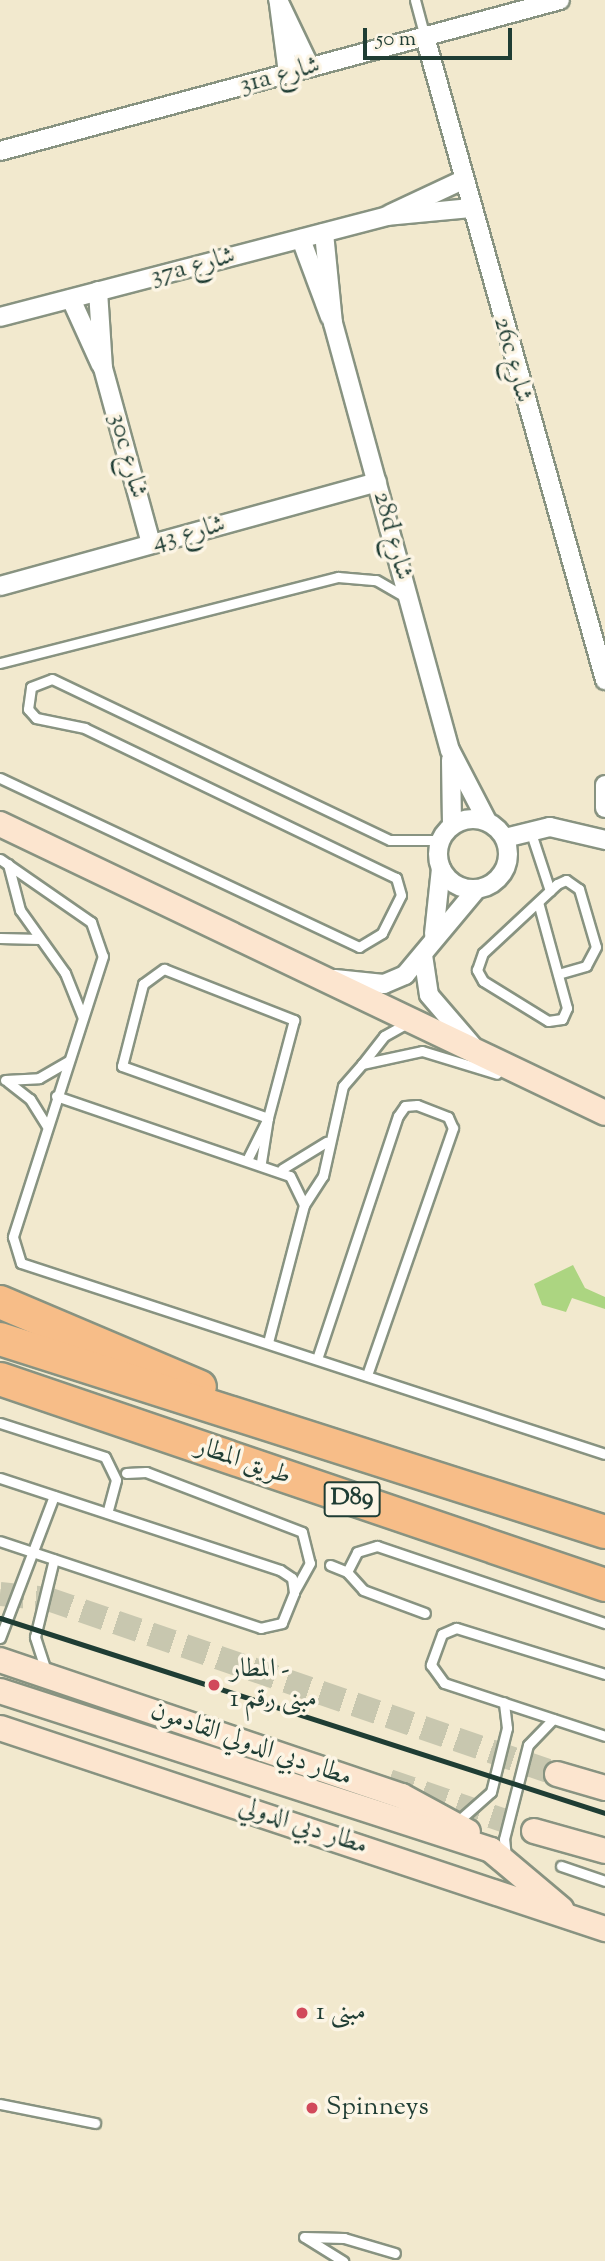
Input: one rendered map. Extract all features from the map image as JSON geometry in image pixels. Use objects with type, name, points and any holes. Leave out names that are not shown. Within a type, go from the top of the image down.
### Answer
[{"type":"highway","points":[[0,1302],[144,1360],[281,1431]]},
{"type":"highway","name":"طريق المطار","points":[[0,1339],[281,1431],[605,1532]]},
{"type":"highway","name":"طريق المطار","points":[[0,1379],[605,1585]]},
{"type":"highway","points":[[0,1398],[48,1410],[99,1411]]},
{"type":"main road","points":[[0,824],[605,1113]]},
{"type":"main road","name":"مطار دبي الدولي القادمون","points":[[0,1660],[402,1796],[455,1823],[499,1856],[568,1915]]},
{"type":"main road","points":[[0,1691],[56,1709]]},
{"type":"main road","points":[[0,1721],[56,1709]]},
{"type":"main road","name":"مطار دبي الدولي القادمون","points":[[56,1709],[499,1856]]},
{"type":"main road","name":"مطار دبي الدولي","points":[[0,1728],[605,1929]]},
{"type":"main road","points":[[557,1774],[605,1788]]},
{"type":"main road","points":[[534,1831],[605,1851]]},
{"type":"street","points":[[278,0],[310,67]]},
{"type":"street","points":[[278,0],[289,73]]},
{"type":"street","name":"31a شارع","points":[[0,151],[425,37],[538,3],[560,0]]},
{"type":"street","name":"26c شارع","points":[[425,37],[470,208],[605,680]]},
{"type":"street","points":[[387,216],[463,180]]},
{"type":"street","points":[[387,216],[470,208]]},
{"type":"street","name":"37a شارع","points":[[0,317],[387,216]]},
{"type":"street","points":[[324,233],[333,323]]},
{"type":"street","points":[[301,239],[333,323]]},
{"type":"street","name":"30c شارع","points":[[98,291],[103,368]]},
{"type":"street","name":"30c شارع","points":[[71,299],[103,368],[151,544]]},
{"type":"street","name":"28d شارع","points":[[333,323],[450,750],[487,821]]},
{"type":"street","name":"شارع 43","points":[[0,586],[377,482]]},
{"type":"street","name":"28d شارع","points":[[450,750],[452,825]]},
{"type":"street","points":[[605,785],[605,808]]},
{"type":"street","points":[[327,978],[384,984],[405,975],[422,955],[433,934],[477,889],[505,870],[505,838],[487,821],[452,825],[441,840],[433,934]]},
{"type":"street","points":[[505,838],[530,830],[568,828],[605,840]]},
{"type":"street","points":[[440,868],[452,882],[477,889]]},
{"type":"street","points":[[422,955],[429,995],[478,1051]]},
{"type":"lane","points":[[415,0],[425,37]]},
{"type":"lane","points":[[0,663],[338,577],[376,580],[410,600]]},
{"type":"lane","points":[[0,778],[359,947],[382,933],[401,895],[396,878],[85,728],[36,718],[28,709],[31,687],[52,679],[390,840],[441,840]]},
{"type":"lane","points":[[530,830],[550,891]]},
{"type":"lane","points":[[4,862],[20,910],[65,973],[83,1018]]},
{"type":"lane","points":[[4,862],[62,897],[98,932],[103,957],[46,1125],[13,1237],[21,1263],[605,1454]]},
{"type":"lane","points":[[538,902],[566,1012],[553,1022],[483,981],[477,970],[483,953],[538,902],[550,891],[566,880],[577,886],[596,947],[586,966],[558,974]]},
{"type":"lane","points":[[0,937],[40,939]]},
{"type":"lane","points":[[261,1162],[268,1118],[295,1028],[289,1014],[164,969],[147,976],[121,1066],[268,1118]]},
{"type":"lane","points":[[268,1342],[304,1205],[323,1176],[326,1142],[343,1086],[395,1028],[422,1024]]},
{"type":"lane","points":[[362,1064],[399,1052],[437,1053],[562,1093]]},
{"type":"lane","points":[[3,1079],[39,1078],[68,1061]]},
{"type":"lane","points":[[3,1079],[30,1099],[46,1125]]},
{"type":"lane","points":[[56,1096],[282,1169],[304,1205]]},
{"type":"lane","points":[[317,1359],[398,1116],[417,1105],[448,1118],[453,1128],[367,1375]]},
{"type":"lane","points":[[248,1158],[268,1118]]},
{"type":"lane","points":[[282,1169],[326,1142]]},
{"type":"lane","points":[[0,1423],[105,1457],[116,1480],[107,1513]]},
{"type":"lane","points":[[0,1541],[268,1630],[282,1623],[310,1563],[302,1532],[146,1472],[126,1473]]},
{"type":"lane","points":[[0,1478],[280,1570],[292,1578],[294,1593]]},
{"type":"lane","points":[[0,1638],[54,1496]]},
{"type":"lane","points":[[347,1572],[358,1552],[377,1546],[605,1623]]},
{"type":"lane","points":[[49,1676],[35,1637],[54,1559]]},
{"type":"lane","points":[[330,1565],[347,1572],[363,1590],[425,1613]]},
{"type":"lane","points":[[605,1674],[463,1629],[442,1634],[431,1665],[437,1679],[605,1736]]},
{"type":"lane","points":[[455,1823],[491,1792],[507,1728],[504,1702]]},
{"type":"lane","points":[[499,1856],[528,1745],[554,1719]]},
{"type":"lane","points":[[561,1866],[605,1881]]},
{"type":"lane","points":[[0,2104],[95,2123]]},
{"type":"lane","points":[[343,2261],[304,2237],[344,2238],[395,2253]]},
{"type":"green space","points":[[573,1265],[585,1288],[605,1297],[605,1309],[572,1298],[566,1312],[542,1305],[534,1284]]},
{"type":"tunnel","points":[[0,1594],[48,1599],[557,1774]]},
{"type":"tunnel","points":[[389,1781],[534,1831]]},
{"type":"railway","points":[[0,1618],[605,1813]]},
{"type":"place","name":"المطار - مبنى رقم 1","points":[[214,1685]]},
{"type":"place","name":"مبنى 1","points":[[302,2013]]},
{"type":"place","name":"Spinneys","points":[[312,2108]]}]
